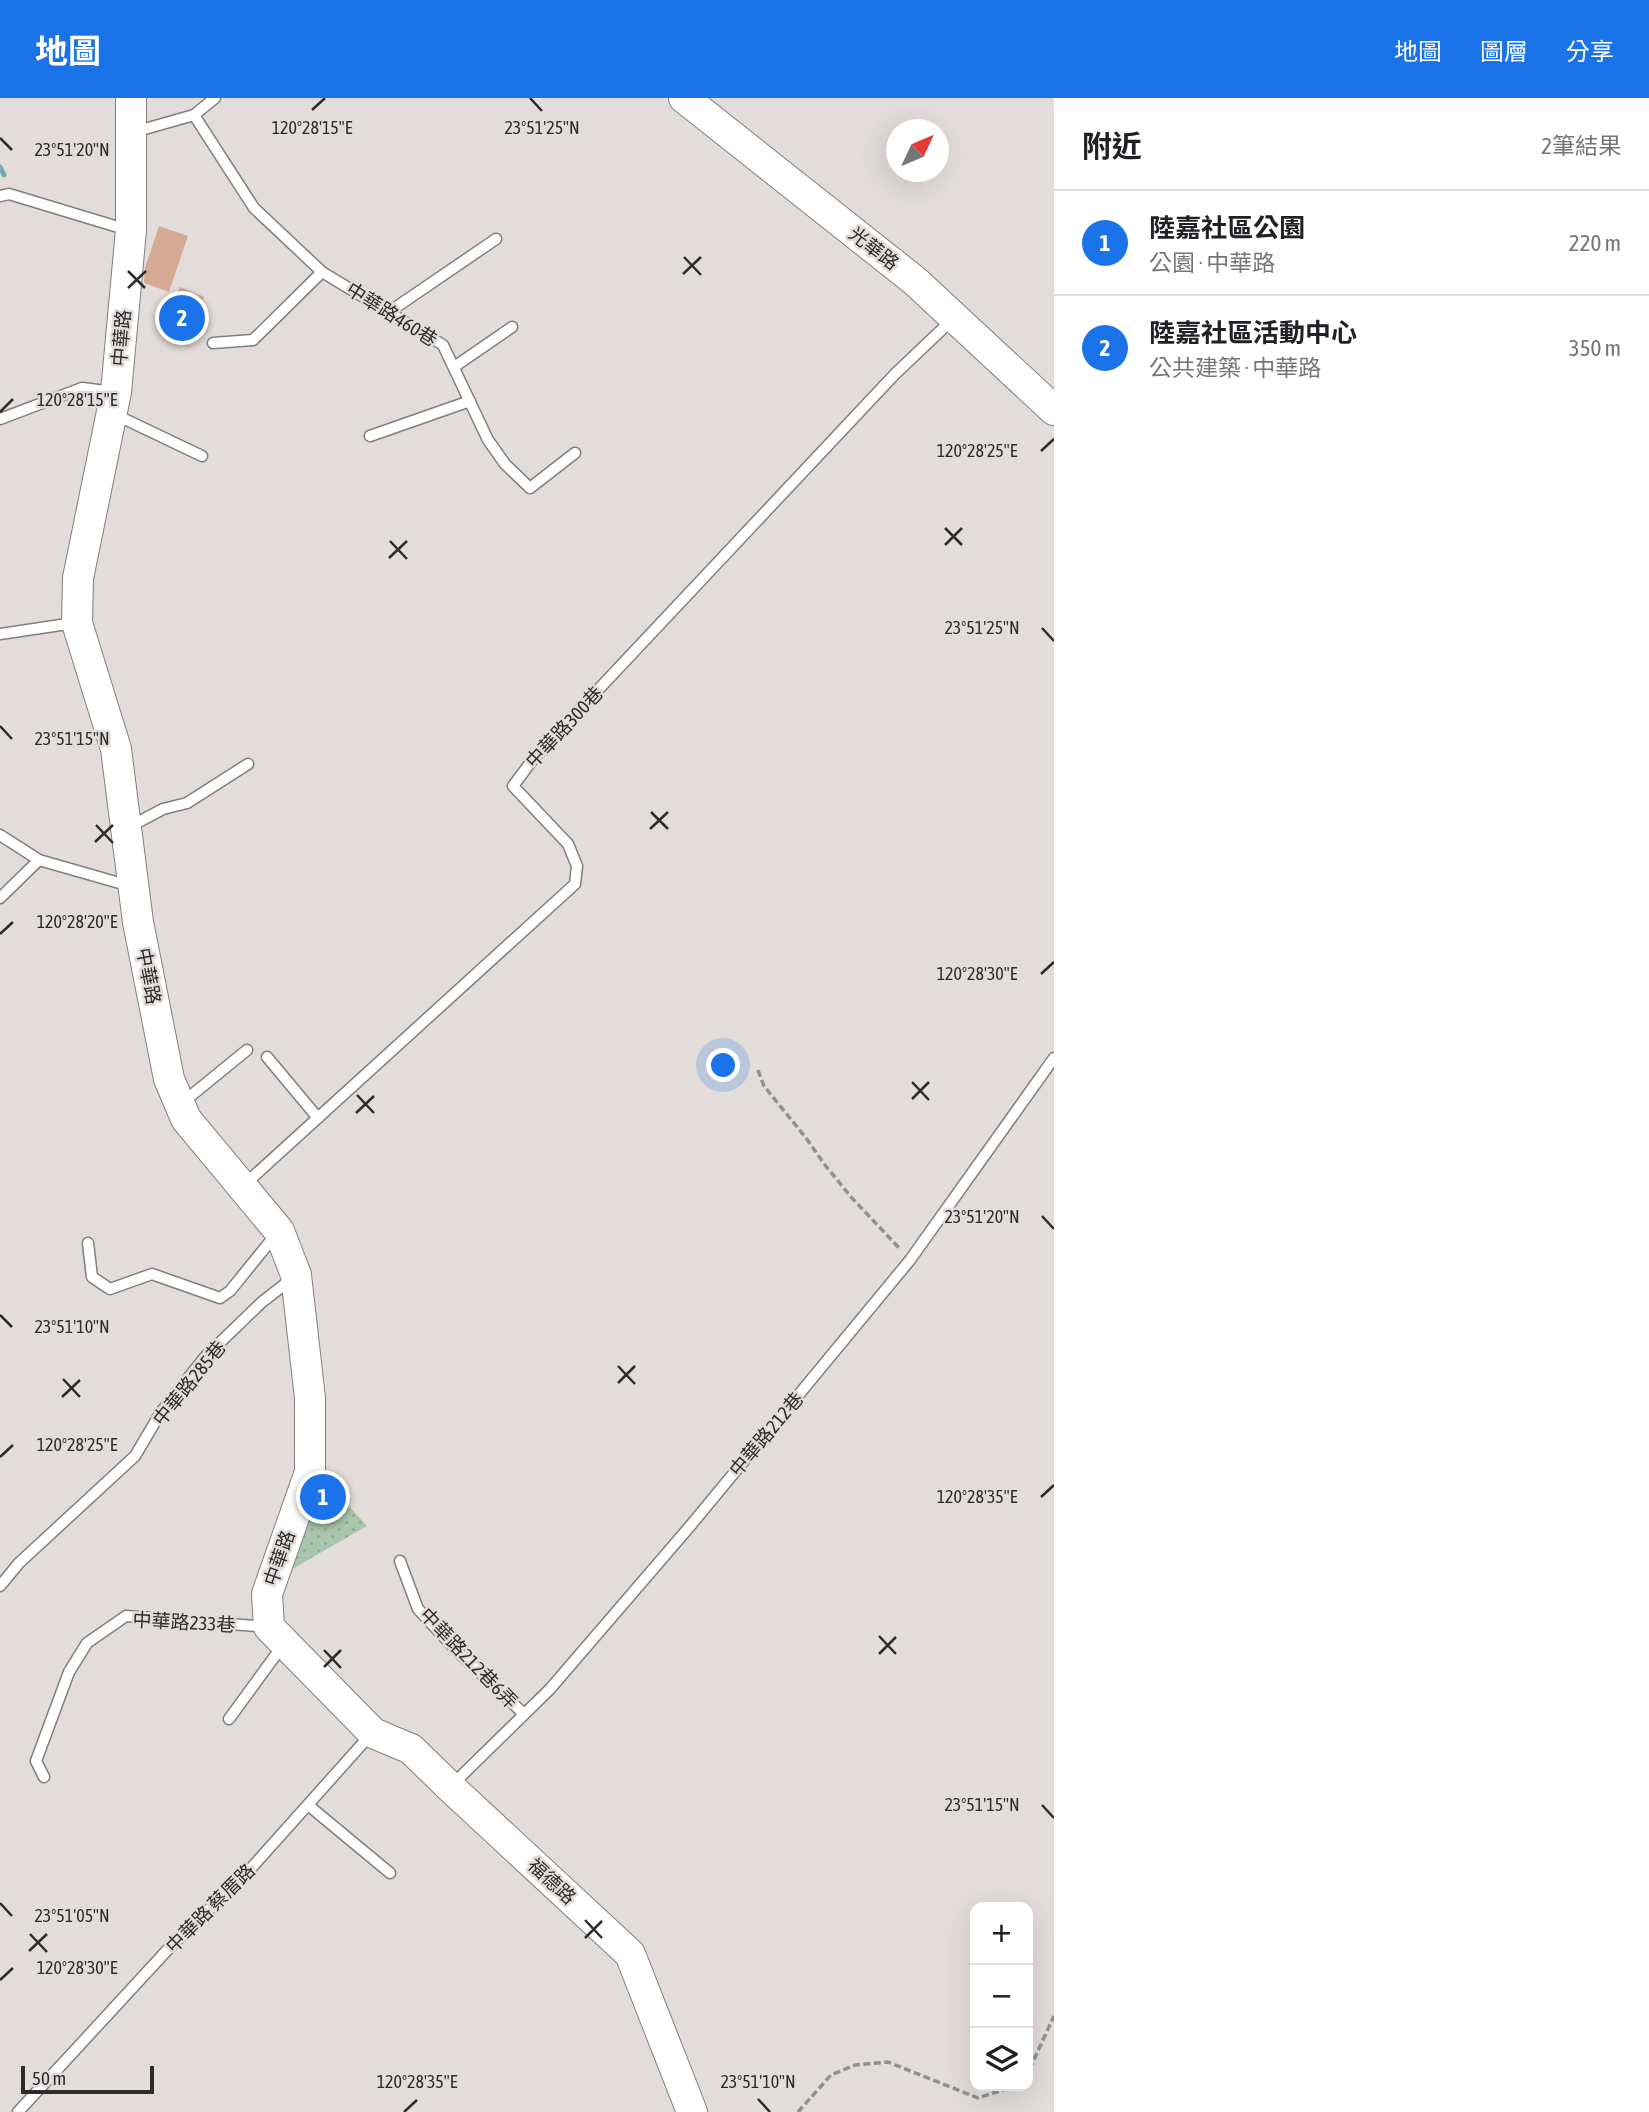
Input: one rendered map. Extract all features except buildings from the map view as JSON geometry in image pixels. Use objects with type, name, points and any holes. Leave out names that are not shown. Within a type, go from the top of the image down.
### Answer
[{"type":"street","name":"中華路","points":[[131,98],[131,230],[114,403],[78,578],[77,623],[116,749],[136,888],[138,922],[169,1079],[186,1119],[279,1231],[296,1275],[310,1398],[310,1472],[267,1594],[277,1635]]},
{"type":"street","name":"光華路","points":[[684,98],[915,281],[1054,410]]},
{"type":"street","points":[[277,1635],[373,1733]]},
{"type":"street","name":"福德路","points":[[373,1733],[411,1749],[631,1954],[692,2112]]},
{"type":"lane","points":[[131,133],[194,115],[215,98]]},
{"type":"lane","name":"中華路460巷","points":[[194,115],[254,208],[323,272],[443,345],[488,440],[505,464],[530,488],[575,453]]},
{"type":"lane","points":[[0,196],[9,194],[131,230]]},
{"type":"lane","points":[[389,312],[496,239]]},
{"type":"lane","points":[[213,343],[253,340],[323,272]]},
{"type":"lane","name":"中華路300巷","points":[[242,1187],[575,884],[577,866],[568,844],[513,786],[534,758],[895,374],[955,318]]},
{"type":"lane","points":[[454,367],[512,327]]},
{"type":"lane","points":[[0,419],[82,388],[114,403],[202,456]]},
{"type":"lane","points":[[370,436],[470,401]]},
{"type":"lane","points":[[0,634],[77,623]]},
{"type":"lane","points":[[126,828],[163,809],[187,803],[248,764]]},
{"type":"lane","points":[[0,835],[39,860],[136,888]]},
{"type":"lane","points":[[0,898],[39,860]]},
{"type":"lane","points":[[180,1105],[247,1050]]},
{"type":"lane","points":[[267,1057],[318,1118]]},
{"type":"lane","name":"中華路212巷","points":[[450,1787],[550,1689],[699,1514],[910,1259],[1054,1058]]},
{"type":"lane","points":[[88,1242],[92,1277],[110,1289],[152,1274],[220,1298],[230,1291],[279,1231]]},
{"type":"lane","name":"中華路285巷","points":[[0,1586],[19,1563],[135,1456],[161,1412],[205,1357],[262,1302],[296,1275]]},
{"type":"lane","name":"中華路212巷6弄","points":[[400,1561],[418,1609],[458,1652],[524,1714]]},
{"type":"lane","name":"中華路233巷","points":[[44,1777],[36,1761],[69,1672],[87,1643],[126,1616],[277,1635]]},
{"type":"lane","points":[[229,1719],[277,1635]]},
{"type":"lane","name":"中華路 蔡厝路","points":[[18,2112],[171,1946],[246,1874],[373,1733]]},
{"type":"lane","points":[[308,1805],[390,1873]]},
{"type":"path","points":[[758,1070],[764,1086],[834,1176],[910,1259]]},
{"type":"path","points":[[1033,2062],[1054,2017]]},
{"type":"path","points":[[798,2112],[831,2076],[855,2065],[888,2062],[978,2098],[1000,2091]]},
{"type":"green space","points":[[315,1469],[367,1526],[275,1579]]},
{"type":"waterway","points":[[0,167],[4,175]]},
{"type":"place","name":"陸嘉社區活動中心","points":[[182,318]]},
{"type":"place","name":"陸嘉社區公園","points":[[323,1497]]}]
